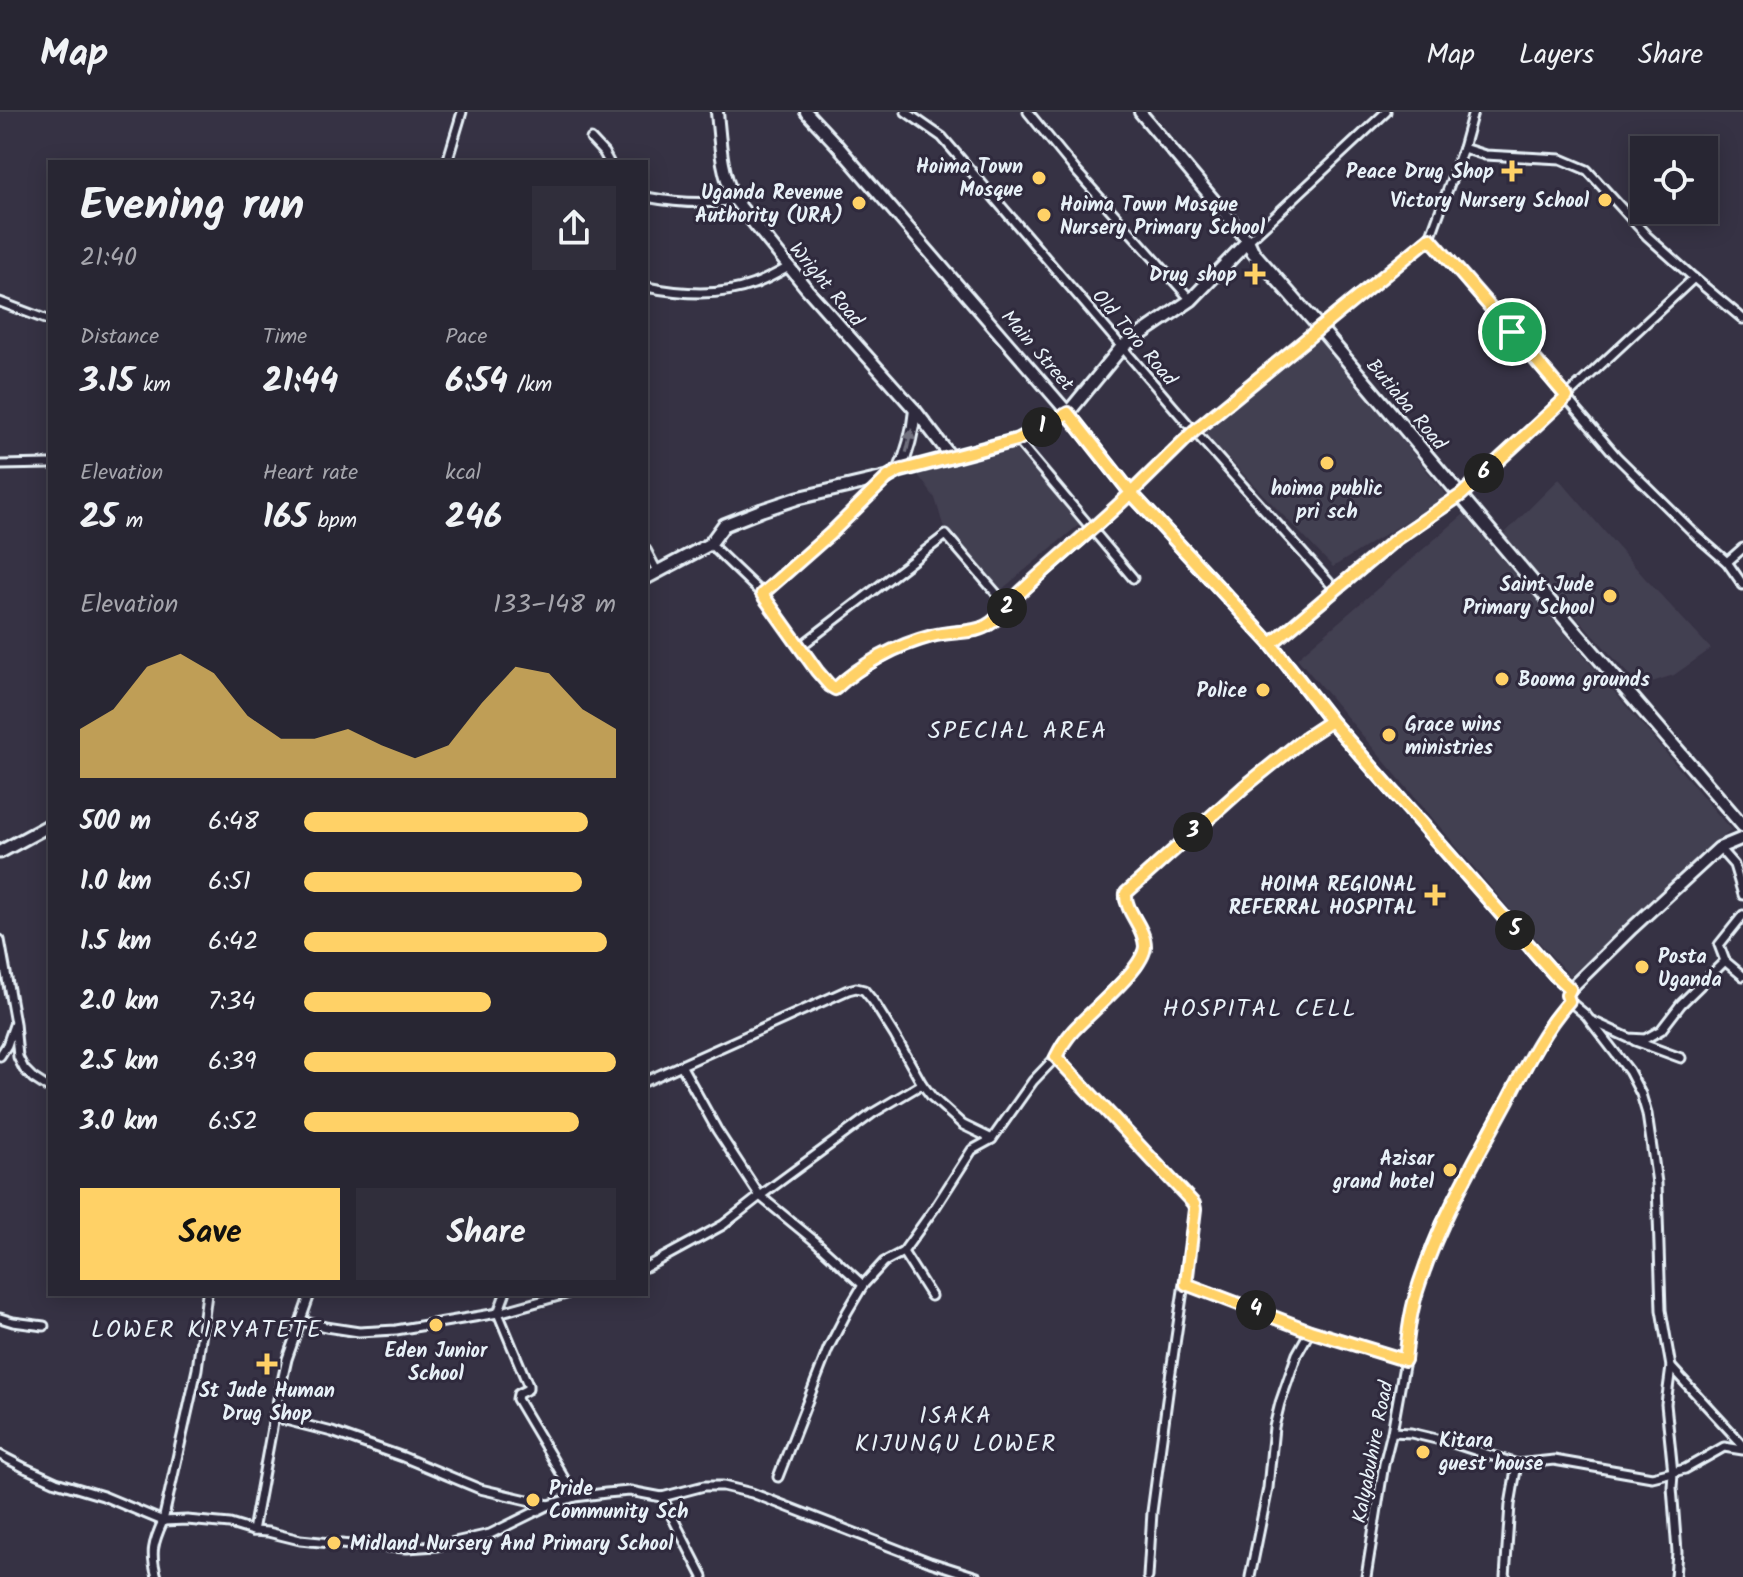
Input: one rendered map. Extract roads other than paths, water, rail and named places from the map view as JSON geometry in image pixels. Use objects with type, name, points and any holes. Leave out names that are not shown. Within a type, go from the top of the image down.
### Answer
[{"type":"main road","points":[[648,577],[710,544],[724,525],[762,510],[1017,440],[1068,413],[1122,347],[1191,300],[1248,241]]},
{"type":"main road","name":"Butiaba Road","points":[[1248,241],[1253,252],[1743,826]]},
{"type":"main road","points":[[0,852],[48,826]]},
{"type":"street","points":[[448,160],[462,112]]},
{"type":"street","name":"Wright Road","points":[[717,112],[725,173],[735,200],[827,312],[915,410],[952,458]]},
{"type":"street","name":"Main Street","points":[[806,112],[1068,413],[1131,493],[1271,644],[1331,721],[1570,995]]},
{"type":"street","name":"Old Toro Road","points":[[906,112],[942,137],[1194,431],[1335,589]]},
{"type":"street","points":[[920,121],[925,112]]},
{"type":"street","points":[[1028,112],[1191,300]]},
{"type":"street","name":"Butiaba Road","points":[[1140,112],[1248,241]]},
{"type":"street","points":[[1248,241],[1386,112]]},
{"type":"street","points":[[710,544],[762,594],[817,671],[835,689],[848,677],[894,650],[932,636],[976,631],[989,625],[1019,594],[1093,530],[1194,431],[1430,238],[1473,112]]},
{"type":"street","points":[[591,139],[608,160]]},
{"type":"street","points":[[1463,148],[1485,155],[1561,159],[1587,170],[1647,236],[1743,319]]},
{"type":"street","points":[[648,197],[691,204],[735,200]]},
{"type":"street","points":[[1430,238],[1616,456],[1727,562],[1743,585]]},
{"type":"street","points":[[648,287],[667,291],[726,292],[756,284],[789,267]]},
{"type":"street","points":[[1271,644],[1396,539],[1461,495],[1694,278]]},
{"type":"street","points":[[0,302],[48,320]]},
{"type":"street","points":[[762,594],[894,474],[906,457],[915,410]]},
{"type":"street","points":[[1017,440],[1133,578]]},
{"type":"street","points":[[0,465],[48,464]]},
{"type":"street","points":[[801,646],[946,535],[1008,607]]},
{"type":"street","points":[[1727,562],[1743,548]]},
{"type":"street","points":[[648,554],[657,571]]},
{"type":"street","points":[[778,1477],[828,1349],[863,1285],[884,1262],[903,1252],[972,1150],[992,1139],[1033,1081],[1056,1057],[1062,1044],[1137,966],[1145,947],[1139,925],[1125,900],[1126,893],[1244,787],[1331,721]]},
{"type":"street","points":[[1675,1577],[1677,1552],[1673,1473],[1666,1404],[1671,1367],[1661,1310],[1657,1183],[1647,1114],[1629,1071],[1570,995],[1632,928],[1719,848],[1743,838]]},
{"type":"street","points":[[1719,848],[1734,865],[1743,895]]},
{"type":"street","points":[[1743,915],[1719,945],[1725,961],[1743,976]]},
{"type":"street","points":[[0,940],[18,1057],[24,1069],[48,1088]]},
{"type":"street","points":[[1629,1038],[1645,1039],[1661,1030],[1681,1004],[1725,961]]},
{"type":"street","points":[[648,1080],[856,988],[864,990],[873,1001],[932,1097],[963,1125],[992,1139]]},
{"type":"street","name":"Kalyabuhire Road","points":[[1366,1577],[1410,1318],[1419,1283],[1441,1224],[1525,1067],[1570,995]]},
{"type":"street","points":[[1590,1020],[1681,1058]]},
{"type":"street","points":[[0,1056],[15,1023]]},
{"type":"street","points":[[1056,1057],[1194,1204],[1195,1209],[1152,1512],[1148,1577]]},
{"type":"street","points":[[681,1065],[717,1130],[760,1196],[863,1285]]},
{"type":"street","points":[[648,1266],[723,1225],[873,1113],[922,1084]]},
{"type":"street","points":[[903,1252],[931,1296]]},
{"type":"street","points":[[1186,1284],[1310,1331],[1405,1360]]},
{"type":"street","points":[[157,1577],[153,1542],[163,1521],[197,1369],[207,1296]]},
{"type":"street","points":[[253,1531],[287,1359],[309,1296]]},
{"type":"street","points":[[504,1296],[498,1313],[528,1382],[528,1389],[518,1394],[517,1399],[575,1497]]},
{"type":"street","points":[[302,1321],[359,1332],[396,1330],[498,1313],[559,1296]]},
{"type":"street","points":[[0,1318],[44,1326]]},
{"type":"street","points":[[1250,1577],[1268,1488],[1274,1427],[1297,1354],[1310,1331]]},
{"type":"street","points":[[1671,1367],[1743,1448]]},
{"type":"street","points":[[274,1417],[332,1432],[480,1489],[549,1505]]},
{"type":"street","points":[[1392,1432],[1453,1443],[1517,1464],[1554,1460],[1652,1477],[1685,1469],[1724,1447],[1743,1448]]},
{"type":"street","points":[[0,1455],[56,1482],[103,1496],[163,1521],[230,1524],[300,1540],[407,1548],[437,1546],[490,1534],[549,1505],[575,1497],[630,1491],[662,1497],[704,1486],[723,1486],[752,1493],[977,1577]]},
{"type":"street","points":[[1505,1577],[1510,1505],[1517,1464]]},
{"type":"street","points":[[662,1497],[703,1577]]},
{"type":"place","name":"Peace Drug Shop","points":[[1512,171]]},
{"type":"place","name":"Hoima Town Mosque","points":[[1039,178]]},
{"type":"place","name":"Victory Nursery School","points":[[1605,200]]},
{"type":"place","name":"Uganda Revenue Authority (URA)","points":[[859,203]]},
{"type":"place","name":"Hoima Town Mosque Nursery Primary School","points":[[1044,215]]},
{"type":"place","name":"Drug shop","points":[[1255,274]]},
{"type":"place","name":"hoima public pri sch","points":[[1327,463]]},
{"type":"place","name":"Saint Jude Primary School","points":[[1610,596]]},
{"type":"place","name":"Booma grounds","points":[[1502,679]]},
{"type":"place","name":"Police","points":[[1263,690]]},
{"type":"place","name":"Grace wins ministries","points":[[1389,735]]},
{"type":"place","name":"HOIMA REGIONAL REFERRAL HOSPITAL","points":[[1435,895]]},
{"type":"place","name":"Posta Uganda","points":[[1642,967]]},
{"type":"place","name":"Azisar grand hotel","points":[[1450,1170]]},
{"type":"place","name":"Eden Junior School","points":[[436,1325]]},
{"type":"place","name":"St Jude Human Drug Shop","points":[[267,1364]]},
{"type":"place","name":"Kitara guest house","points":[[1423,1452]]},
{"type":"place","name":"Pride Community Sch","points":[[533,1500]]},
{"type":"place","name":"Midland Nursery And Primary School","points":[[334,1543]]},
{"type":"district","name":"SPECIAL AREA","points":[[1018,730]]},
{"type":"district","name":"HOSPITAL CELL","points":[[1260,1008]]},
{"type":"district","name":"LOWER KIRYATETE","points":[[207,1329]]},
{"type":"district","name":"ISAKA KIJUNGU LOWER","points":[[956,1429]]}]
